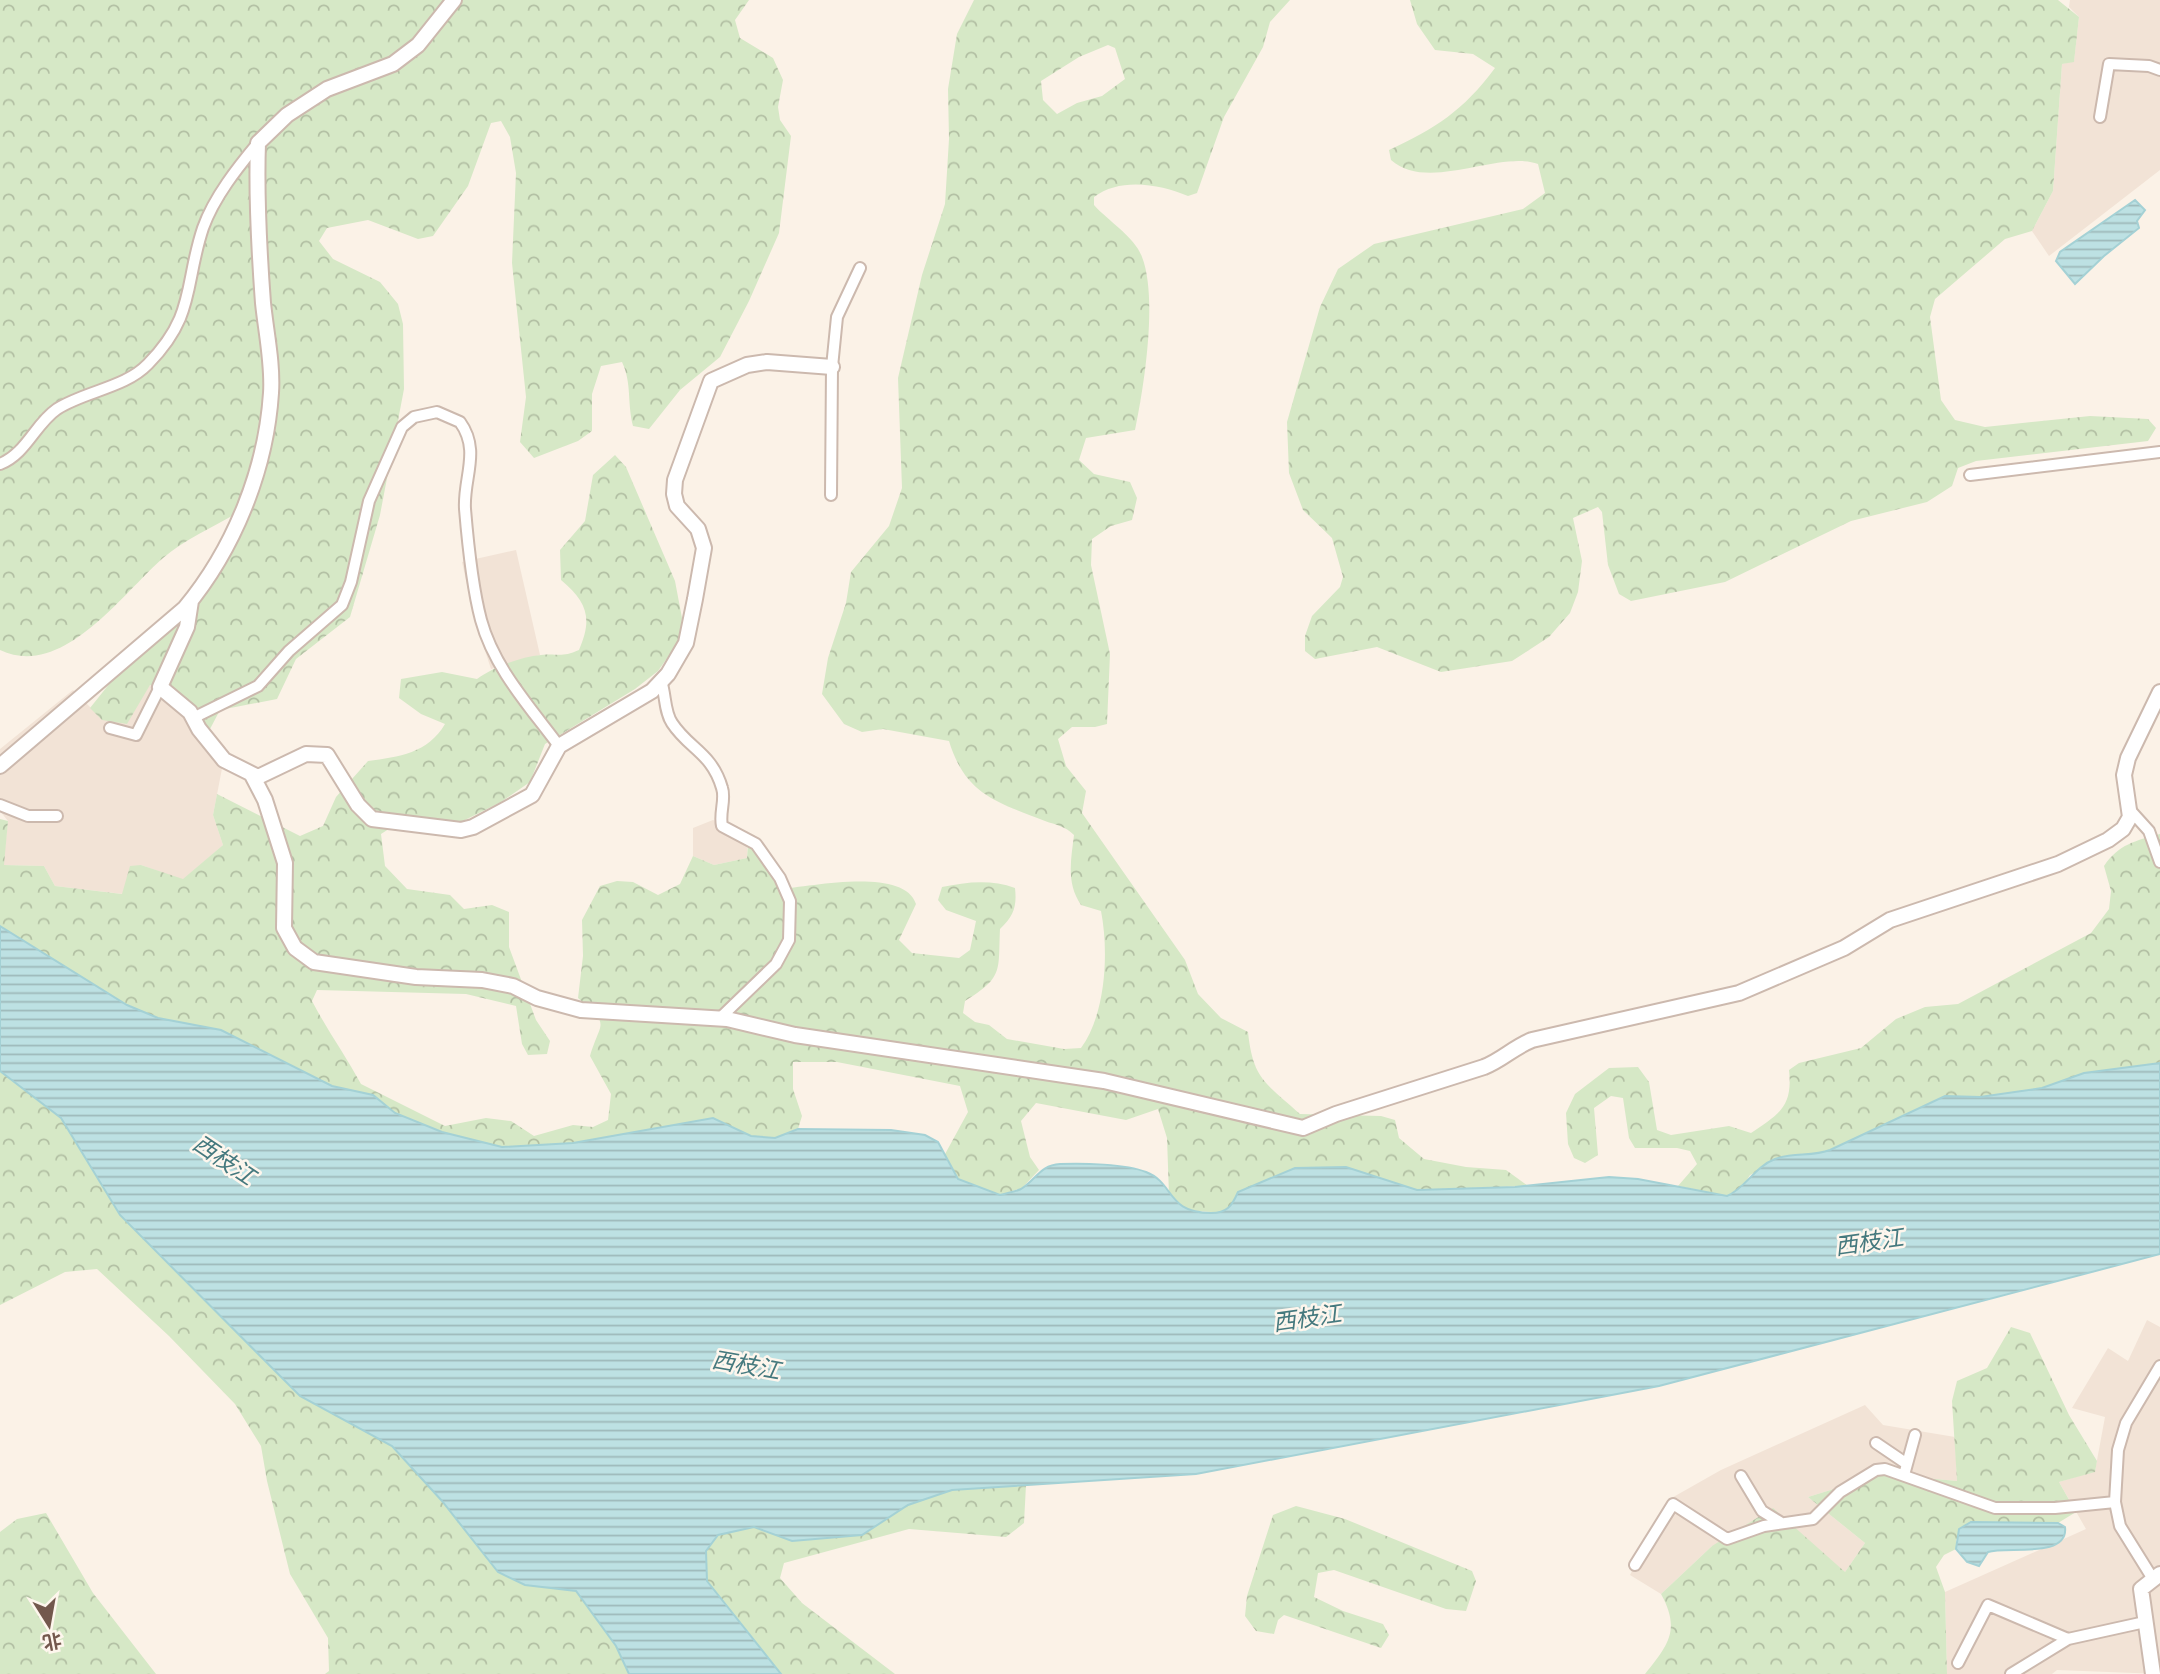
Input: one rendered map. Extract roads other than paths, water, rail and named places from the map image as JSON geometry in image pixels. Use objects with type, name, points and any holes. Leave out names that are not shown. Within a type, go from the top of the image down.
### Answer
[{"type":"street","points":[[0,464],[8,461],[32,437],[46,416],[146,367],[170,338],[186,310],[203,227],[236,169],[258,143],[286,116],[327,89],[393,64],[418,45],[454,0]]},
{"type":"street","points":[[2100,117],[2109,64],[2149,66],[2160,70]]},
{"type":"street","points":[[0,766],[191,601],[205,583],[243,513],[266,433],[271,391],[256,212],[258,143]]},
{"type":"street","points":[[831,495],[832,367],[837,317],[860,268]]},
{"type":"street","points":[[160,687],[193,718],[224,760],[252,775],[269,774],[306,754],[327,755],[358,805],[372,819],[461,830],[473,827],[532,795],[559,746],[652,691],[686,643],[704,548],[698,529],[677,506],[675,480],[711,380],[757,363],[832,367]]},
{"type":"street","points":[[193,718],[258,686],[289,651],[342,606],[351,582],[369,501],[392,445],[402,427],[414,417],[437,412],[460,422],[470,442],[472,454],[465,506],[481,620],[502,668],[559,746]]},
{"type":"street","points":[[1970,475],[2160,452]]},
{"type":"street","points":[[110,728],[136,735],[187,627],[191,601]]},
{"type":"street","points":[[661,681],[667,714],[673,724],[707,756],[718,776],[723,791],[722,826],[756,845],[780,878],[790,901],[789,940],[776,964],[719,1019]]},
{"type":"street","points":[[252,775],[265,800],[285,863],[284,928],[295,948],[314,962],[416,977],[482,980],[513,986],[537,998],[580,1010],[719,1019],[760,1025],[795,1035],[1104,1081],[1303,1128],[1484,1068],[1502,1060],[1516,1046],[1532,1040],[1739,993],[1844,948],[1890,920],[2058,864],[2108,840],[2123,828],[2130,817],[2124,775],[2128,758],[2160,692]]},
{"type":"street","points":[[0,805],[28,816],[57,816]]},
{"type":"street","points":[[2130,810],[2144,822],[2160,862]]},
{"type":"street","points":[[2153,1674],[2141,1589],[2157,1577],[2120,1525],[2115,1502],[2118,1450],[2126,1423],[2160,1366]]},
{"type":"street","points":[[1905,1469],[1915,1435]]},
{"type":"street","points":[[1876,1443],[1905,1469],[1995,1508],[2055,1508],[2115,1502]]},
{"type":"street","points":[[1635,1565],[1673,1504],[1727,1538],[1780,1522],[1813,1519],[1840,1492],[1876,1470],[1905,1469]]},
{"type":"street","points":[[1741,1476],[1762,1511],[1780,1522]]},
{"type":"street","points":[[1958,1663],[1988,1605],[2068,1639]]},
{"type":"street","points":[[2011,1674],[2068,1639],[2145,1622]]},
{"type":"water","points":[[2135,200],[2145,210],[2137,221],[2139,228],[2075,284],[2056,261],[2060,252]]},
{"type":"water","name":"西枝江","points":[[0,926],[127,1005],[158,1018],[221,1030],[332,1086],[373,1095],[395,1113],[442,1132],[502,1147],[573,1143],[713,1118],[751,1136],[775,1138],[798,1129],[891,1130],[925,1135],[938,1142],[958,1179],[1000,1195],[1021,1189],[1053,1165],[1104,1165],[1146,1172],[1162,1183],[1178,1203],[1196,1212],[1211,1213],[1228,1208],[1238,1192],[1295,1168],[1346,1167],[1417,1190],[1515,1187],[1609,1177],[1638,1179],[1727,1196],[1740,1188],[1761,1167],[1775,1159],[1830,1150],[1945,1096],[1980,1097],[2042,1088],[2084,1073],[2160,1063],[2160,1254],[1659,1386],[1196,1474],[952,1490],[908,1505],[862,1535],[792,1541],[754,1527],[718,1535],[706,1551],[707,1581],[781,1674],[629,1674],[616,1646],[576,1591],[525,1585],[498,1572],[442,1501],[392,1446],[300,1396],[120,1215],[61,1118],[0,1071]]},
{"type":"water","points":[[1971,1522],[2058,1523],[2065,1527],[2064,1537],[2057,1544],[2047,1547],[1988,1552],[1979,1566],[1967,1562],[1956,1549],[1959,1529]]}]
